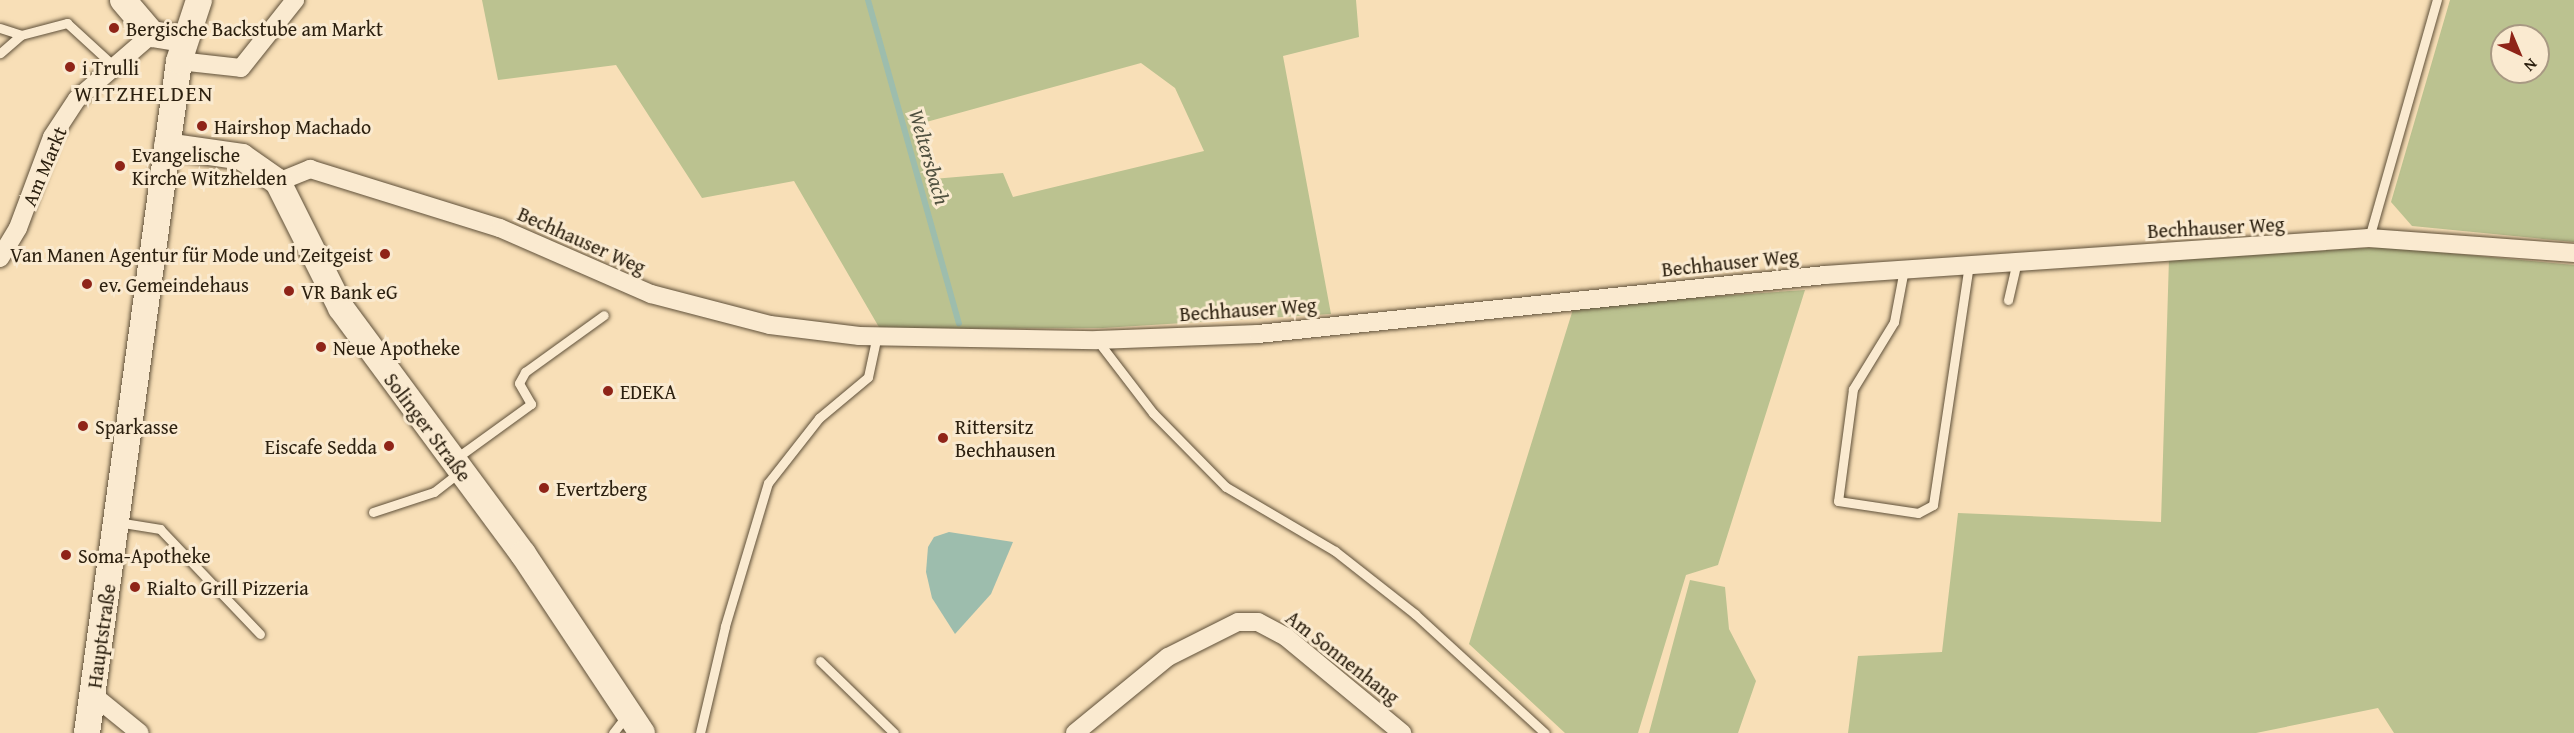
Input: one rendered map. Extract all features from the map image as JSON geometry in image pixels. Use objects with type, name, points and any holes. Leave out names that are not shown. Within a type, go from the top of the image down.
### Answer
[{"type":"main road","points":[[123,0],[152,34],[181,50]]},
{"type":"main road","points":[[167,146],[181,50],[199,0]]},
{"type":"main road","name":"Solinger Straße","points":[[167,146],[242,157],[278,182],[340,308],[458,465],[635,723]]},
{"type":"main road","name":"Hauptstraße","points":[[87,733],[167,146]]},
{"type":"street","points":[[181,50],[241,68],[295,0]]},
{"type":"street","name":"Am Markt","points":[[0,258],[18,228],[52,137],[77,99],[152,34]]},
{"type":"street","name":"Bechhauser Weg","points":[[278,182],[310,169],[500,228],[651,294],[770,324],[877,335],[1097,340],[1258,334],[1904,269],[2369,238],[2574,253]]},
{"type":"street","name":"Am Sonnenhang","points":[[1075,733],[1168,657],[1208,632],[1258,622],[1348,684],[1402,733]]},
{"type":"street","points":[[93,695],[140,733]]},
{"type":"lane","points":[[2369,238],[2437,0]]},
{"type":"lane","points":[[0,54],[21,35],[67,23],[114,66]]},
{"type":"lane","points":[[0,28],[21,35]]},
{"type":"lane","points":[[2008,300],[2017,261]]},
{"type":"lane","points":[[1904,269],[1894,321],[1852,389],[1838,501],[1918,513],[1933,505],[1969,264]]},
{"type":"lane","points":[[373,512],[434,492],[458,465],[531,404],[519,383],[525,372],[604,315]]},
{"type":"lane","points":[[700,733],[725,626],[768,483],[819,418],[868,377],[877,335]]},
{"type":"lane","points":[[1097,340],[1153,413],[1226,488],[1335,551],[1416,614],[1545,733]]},
{"type":"lane","points":[[117,522],[160,529],[260,634]]},
{"type":"lane","points":[[820,662],[894,733]]},
{"type":"lane","points":[[613,733],[635,723]]},
{"type":"green space","points":[[482,0],[1356,0],[1359,37],[1283,56],[1331,314],[1103,328],[880,329],[794,181],[702,198],[616,65],[498,80]],"holes":[[[1141,63],[1175,88],[1204,151],[1013,197],[1003,173],[933,179],[919,124]]]},
{"type":"green space","points":[[2450,0],[2574,0],[2574,242],[2412,226],[2391,202]]},
{"type":"green space","points":[[2386,247],[2574,265],[2574,733],[2394,733],[2378,708],[2256,733],[1848,733],[1858,656],[1942,652],[1958,513],[2161,522],[2169,258]]},
{"type":"green space","points":[[1805,290],[1718,565],[1686,575],[1638,733],[1565,733],[1469,644],[1574,306]]},
{"type":"green space","points":[[1690,580],[1725,587],[1729,629],[1756,681],[1738,733],[1649,733]]},
{"type":"shaded area","points":[[949,532],[1013,542],[991,594],[955,634],[932,598],[926,572],[928,547],[934,537]]},
{"type":"waterway","name":"Weltersbach","points":[[868,0],[959,323]]},
{"type":"place","name":"Bergische Backstube am Markt","points":[[114,28]]},
{"type":"place","name":"i Trulli","points":[[70,67]]},
{"type":"place","name":"Hairshop Machado","points":[[202,126]]},
{"type":"place","name":"Evangelische Kirche Witzhelden","points":[[120,166]]},
{"type":"place","name":"Van Manen Agentur für Mode und Zeitgeist","points":[[385,254]]},
{"type":"place","name":"ev. Gemeindehaus","points":[[87,284]]},
{"type":"place","name":"VR Bank eG","points":[[289,291]]},
{"type":"place","name":"Neue Apotheke","points":[[321,347]]},
{"type":"place","name":"EDEKA","points":[[608,391]]},
{"type":"place","name":"Sparkasse","points":[[83,426]]},
{"type":"place","name":"Rittersitz Bechhausen","points":[[943,438]]},
{"type":"place","name":"Eiscafe Sedda","points":[[389,446]]},
{"type":"place","name":"Evertzberg","points":[[544,488]]},
{"type":"place","name":"Soma-Apotheke","points":[[66,555]]},
{"type":"place","name":"Rialto Grill Pizzeria","points":[[135,587]]},
{"type":"district","name":"WITZHELDEN","points":[[144,94]]}]
